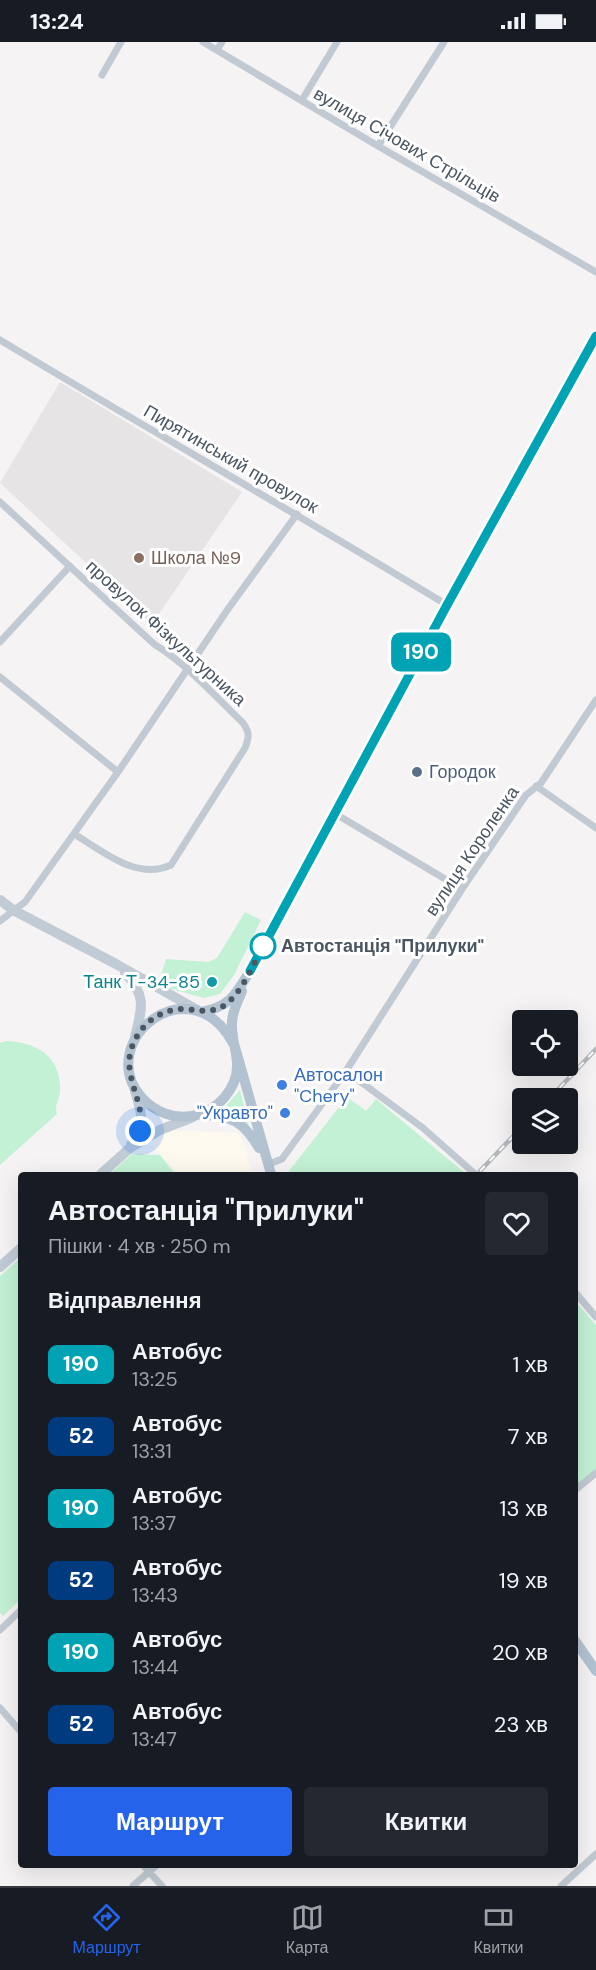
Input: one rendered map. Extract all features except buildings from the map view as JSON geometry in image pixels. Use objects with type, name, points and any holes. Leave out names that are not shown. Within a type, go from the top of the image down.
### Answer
[{"type":"main road","points":[[135,1037],[144,1025],[171,1010],[186,1009],[202,1012],[224,1005],[233,998],[250,971],[447,605],[596,336]]},
{"type":"main road","points":[[0,900],[13,910],[216,1020],[227,1032],[235,1047],[270,1169]]},
{"type":"main road","points":[[116,964],[135,984],[141,996],[141,1013],[130,1052],[129,1068],[143,1119],[140,1131],[130,1148]]},
{"type":"main road","points":[[103,1172],[130,1148],[160,1130],[214,1108],[226,1096],[234,1081],[237,1064],[231,1027],[232,1016],[250,971]]},
{"type":"main road","points":[[133,1084],[141,1097],[153,1108],[167,1115],[183,1117],[220,1115],[242,1126],[253,1137],[270,1169]]},
{"type":"main road","points":[[0,1268],[18,1251]]},
{"type":"main road","points":[[578,1645],[596,1671]]},
{"type":"street","points":[[102,75],[121,42]]},
{"type":"street","name":"вулиця Січових Стрільців","points":[[203,42],[596,272]]},
{"type":"street","points":[[217,50],[222,42]]},
{"type":"street","points":[[302,100],[338,42]]},
{"type":"street","points":[[378,146],[444,42]]},
{"type":"street","name":"Пирятинський провулок","points":[[0,340],[447,605]]},
{"type":"street","name":"провулок Фізкультурника","points":[[0,502],[154,644],[187,669],[248,730],[249,737],[171,865],[162,869],[144,870],[129,866],[74,834]]},
{"type":"street","points":[[0,921],[25,902],[118,772],[228,609],[297,514]]},
{"type":"street","points":[[0,642],[70,566]]},
{"type":"street","points":[[0,677],[118,772]]},
{"type":"street","name":"вулиця Короленка","points":[[270,1169],[282,1159],[346,1071],[462,889],[526,795],[541,783],[596,700]]},
{"type":"street","points":[[536,786],[596,828]]},
{"type":"street","points":[[334,813],[462,889]]},
{"type":"street","points":[[346,1071],[423,1128],[473,1172]]},
{"type":"street","points":[[578,1296],[596,1317]]},
{"type":"street","points":[[578,1488],[596,1473]]},
{"type":"street","points":[[0,1630],[18,1613]]},
{"type":"street","points":[[0,1708],[18,1729]]},
{"type":"street","points":[[561,1886],[596,1854]]},
{"type":"street","points":[[146,1868],[162,1886]]},
{"type":"street","points":[[133,1886],[154,1868]]},
{"type":"shaded area","name":"Школа №9","points":[[60,382],[242,492],[152,624],[0,483]]},
{"type":"shaded area","points":[[170,1130],[239,1133],[252,1172],[176,1172],[149,1142]]},
{"type":"green space","points":[[245,912],[261,920],[234,975],[220,994],[204,998],[158,985],[166,959],[208,962],[217,958]]},
{"type":"green space","points":[[6,1041],[28,1044],[45,1054],[57,1069],[60,1092],[56,1106],[57,1114],[0,1165],[0,1043]]},
{"type":"green space","points":[[240,1090],[249,1126],[234,1116],[216,1111],[226,1106]]},
{"type":"green space","points":[[347,1097],[366,1111],[376,1099],[464,1172],[289,1172]]},
{"type":"green space","points":[[132,1154],[160,1155],[173,1172],[112,1172]]},
{"type":"green space","points":[[18,1260],[18,1602],[3,1616],[0,1613],[0,1276]]},
{"type":"green space","points":[[578,1305],[596,1325],[596,1470],[578,1485]]},
{"type":"railway","points":[[559,1088],[596,1049]]},
{"type":"railway","points":[[480,1171],[512,1137]]},
{"type":"bus line","name":"190","points":[[250,971],[447,605],[596,336]]},
{"type":"place","name":"Школа №9","points":[[139,558]]},
{"type":"place","name":"Городок","points":[[417,772]]},
{"type":"place","name":"Автостанція \"Прилуки\"","points":[[263,946]]},
{"type":"place","name":"Танк Т-34-85","points":[[212,982]]},
{"type":"place","name":"Автосалон \"Chery\"","points":[[282,1085]]},
{"type":"place","name":"\"Укравто\"","points":[[285,1113]]},
{"type":"route","points":[[140,1131],[143,1119],[129,1068],[130,1052],[135,1037],[144,1025],[171,1010],[186,1009],[202,1012],[218,1009],[224,1005],[233,998],[267,939],[263,946]]}]
